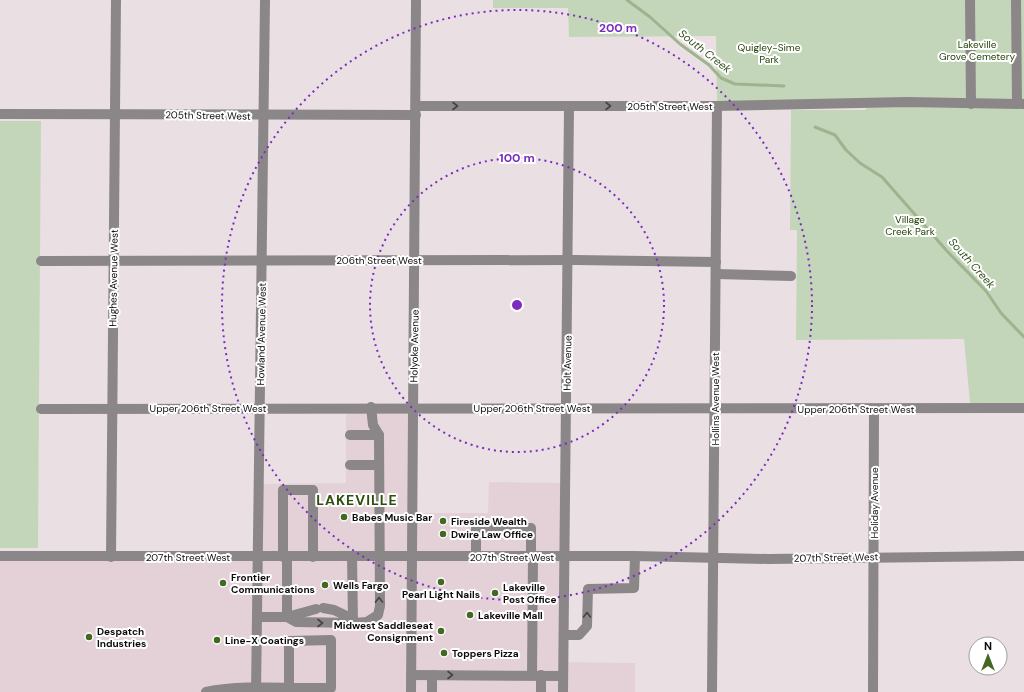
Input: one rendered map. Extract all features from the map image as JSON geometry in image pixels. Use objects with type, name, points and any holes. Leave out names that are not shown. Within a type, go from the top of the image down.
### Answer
[{"type":"street","name":"Hughes Avenue West","points":[[112,557],[116,0]]},
{"type":"street","name":"Howland Avenue West","points":[[256,690],[264,116],[264,0]]},
{"type":"street","name":"Holyoke Avenue","points":[[411,692],[416,0]]},
{"type":"street","points":[[970,0],[971,104]]},
{"type":"street","points":[[1016,0],[1020,104]]},
{"type":"street","name":"205th Street West","points":[[0,114],[115,113],[264,116],[568,106],[717,106],[923,103],[1020,104]]},
{"type":"street","name":"Holt Avenue","points":[[563,692],[568,260],[568,106]]},
{"type":"street","name":"Hollins Avenue West","points":[[712,692],[717,106]]},
{"type":"street","name":"206th Street West","points":[[41,261],[568,260],[716,262]]},
{"type":"street","points":[[716,274],[791,276]]},
{"type":"street","points":[[288,617],[296,622],[372,620],[379,612],[379,436],[373,425],[371,407]]},
{"type":"street","name":"Upper 206th Street West","points":[[41,409],[371,407],[874,409],[1024,408]]},
{"type":"street","name":"Holiday Avenue","points":[[873,692],[874,409]]},
{"type":"street","points":[[350,436],[379,436]]},
{"type":"street","points":[[350,465],[379,465]]},
{"type":"street","points":[[288,617],[283,490],[313,490],[313,557]]},
{"type":"street","points":[[476,557],[476,528],[531,528],[537,675],[541,692]]},
{"type":"street","name":"207th Street West","points":[[0,556],[635,556],[769,558],[1024,556]]},
{"type":"street","points":[[352,556],[353,621]]},
{"type":"street","points":[[564,635],[579,635],[587,626],[588,589],[634,588],[635,556]]},
{"type":"street","points":[[258,617],[288,617],[320,609],[334,610],[353,621]]},
{"type":"street","points":[[206,692],[236,688],[256,690],[287,690],[322,690],[331,688],[331,640],[289,641],[287,690]]},
{"type":"street","points":[[411,675],[563,676]]},
{"type":"street","points":[[432,675],[432,692]]},
{"type":"shaded area","points":[[346,407],[414,408],[413,513],[488,513],[489,482],[565,483],[563,662],[635,663],[635,692],[0,692],[0,556],[258,557],[259,484],[346,483]]},
{"type":"green space","points":[[493,0],[1024,0],[1024,408],[970,403],[964,339],[796,340],[797,230],[790,230],[791,110],[866,110],[866,103],[717,106],[716,36],[569,37],[568,8],[493,8]]},
{"type":"green space","points":[[0,121],[41,121],[38,548],[0,548]]},
{"type":"waterway","name":"South Creek","points":[[627,0],[650,17],[680,44],[709,65],[721,78],[735,84],[784,86]]},
{"type":"waterway","name":"South Creek","points":[[815,127],[835,135],[846,150],[860,163],[882,177],[947,251],[986,291],[1001,313],[1024,337]]},
{"type":"place","name":"Babes Music Bar","points":[[344,517]]},
{"type":"place","name":"Fireside Wealth","points":[[443,521]]},
{"type":"place","name":"Dwire Law Office","points":[[443,534]]},
{"type":"place","name":"Pearl Light Nails","points":[[441,582]]},
{"type":"place","name":"Frontier Communications","points":[[223,583]]},
{"type":"place","name":"Wells Fargo","points":[[325,585]]},
{"type":"place","name":"Lakeville Post Office","points":[[495,593]]},
{"type":"place","name":"Lakeville Mall","points":[[470,615]]},
{"type":"place","name":"Midwest Saddleseat Consignment","points":[[441,631]]},
{"type":"place","name":"Despatch Industries","points":[[89,637]]},
{"type":"place","name":"Line-X Coatings","points":[[217,640]]},
{"type":"place","name":"Toppers Pizza","points":[[444,653]]},
{"type":"district","name":"LAKEVILLE","points":[[357,500]]},
{"type":"park label","name":"Lakeville Grove Cemetery","points":[[977,50]]},
{"type":"park label","name":"Quigley-Sime Park","points":[[769,52]]},
{"type":"park label","name":"Village Creek Park","points":[[910,224]]}]
